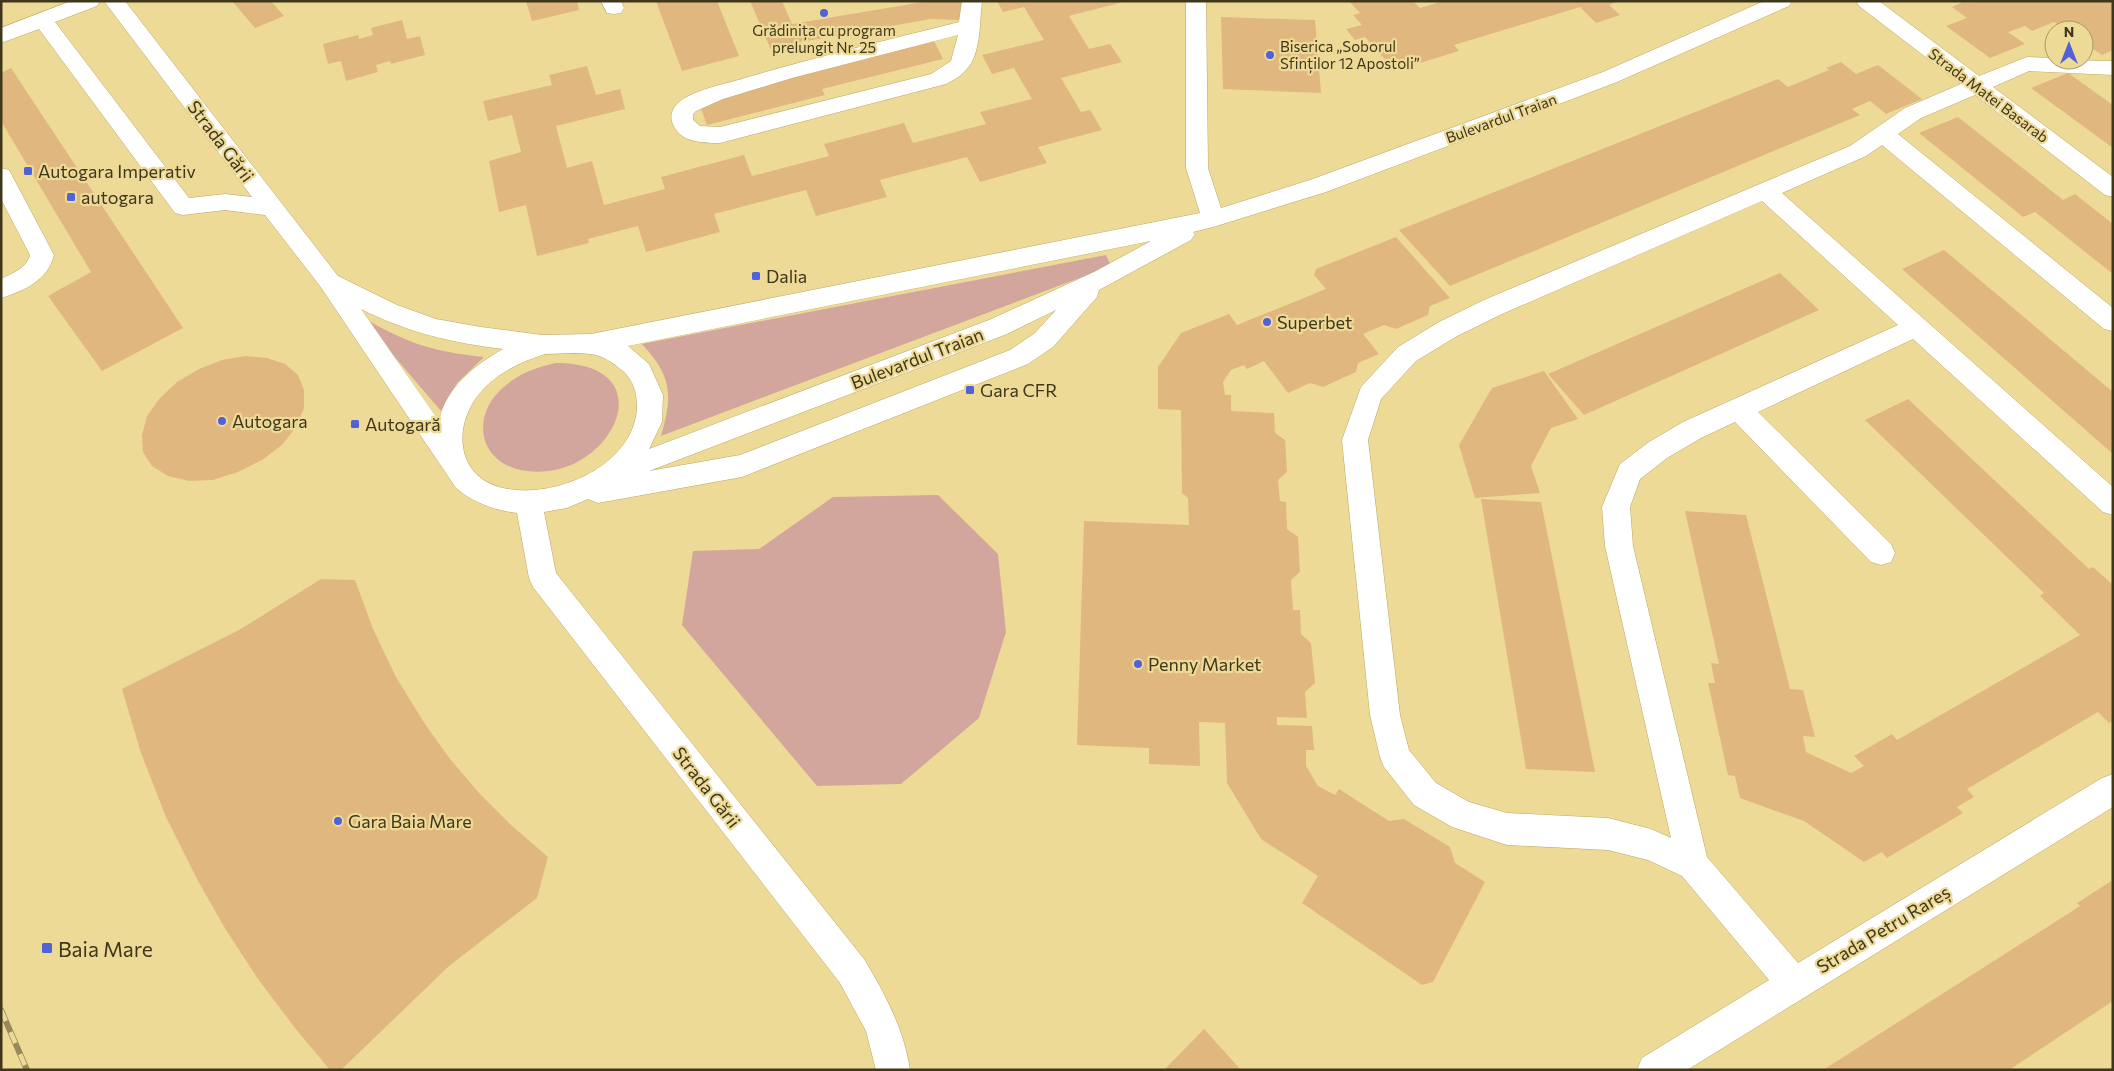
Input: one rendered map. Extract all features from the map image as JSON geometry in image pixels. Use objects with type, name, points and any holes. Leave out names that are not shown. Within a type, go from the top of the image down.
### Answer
[{"type":"street","points":[[1,36],[90,1]]},
{"type":"street","name":"Strada Gării","points":[[114,1],[328,280],[464,480],[482,492],[504,500],[529,503],[742,466],[1018,357],[1044,340],[1102,278]]},
{"type":"street","points":[[968,26],[813,64],[720,93],[689,106],[683,111],[681,117],[684,126],[690,131],[699,134],[720,135],[925,83],[951,72],[960,63],[964,54],[972,1]]},
{"type":"street","points":[[1196,1],[1196,168],[1213,218]]},
{"type":"street","name":"Bulevardul Traian","points":[[591,344],[1113,240],[1213,218],[1318,186],[1610,77],[1782,1]]},
{"type":"street","name":"Strada Matei Basarab","points":[[1866,1],[2113,189]]},
{"type":"street","points":[[43,20],[183,207],[225,202],[271,207]]},
{"type":"street","points":[[1794,984],[1693,865],[1651,845],[1608,834],[1507,829],[1463,816],[1424,794],[1394,757],[1385,715],[1355,440],[1370,394],[1407,354],[1448,329],[1493,307],[1858,151],[1913,113],[2026,64],[2103,67],[2113,81]]},
{"type":"street","points":[[1883,134],[2113,322]]},
{"type":"street","points":[[1,176],[42,255],[41,265],[33,273],[1,289]]},
{"type":"street","points":[[1765,191],[2113,504]]},
{"type":"street","name":"Bulevardul Traian","points":[[610,475],[998,327],[1102,278],[1213,218]]},
{"type":"street","name":"Strada Gării","points":[[328,280],[371,304],[422,324],[481,337],[544,344]]},
{"type":"street","points":[[1693,865],[1618,546],[1616,507],[1630,472],[1658,450],[1692,430],[1916,327]]},
{"type":"street","points":[[453,463],[448,440],[453,415],[467,390],[488,370],[515,354],[544,344],[591,344],[619,353],[640,371],[650,395],[648,422],[635,450],[610,475],[568,497]]},
{"type":"street","points":[[1738,409],[1881,553]]},
{"type":"street","name":"Strada Gării","points":[[529,503],[542,578],[852,971],[874,1007],[891,1048],[893,1070]]},
{"type":"street","name":"Strada Petru Rareș","points":[[1654,1070],[2113,789]]},
{"type":"shaded area","points":[[1106,255],[1111,266],[661,436],[667,409],[667,387],[659,366],[642,344]]},
{"type":"shaded area","points":[[358,314],[389,332],[418,344],[433,349],[484,357],[457,383],[441,411]]},
{"type":"shaded area","points":[[556,363],[591,368],[611,381],[619,400],[615,421],[603,442],[583,459],[557,470],[527,471],[511,467],[498,459],[489,449],[484,437],[483,424],[486,411],[494,398],[511,381],[529,371]]},
{"type":"shaded area","points":[[938,495],[998,554],[1006,632],[979,718],[901,784],[817,786],[682,625],[693,551],[759,549],[833,497]]},
{"type":"building","points":[[232,1],[271,1],[284,16],[255,28]]},
{"type":"building","points":[[526,1],[577,1],[579,10],[532,21]]},
{"type":"building","points":[[656,1],[717,1],[739,56],[682,71]]},
{"type":"building","points":[[750,1],[782,1],[792,24],[929,1],[963,1],[960,20],[931,19],[801,42],[771,50]]},
{"type":"building","points":[[997,1],[1127,1],[1069,16],[1089,49],[1110,44],[1122,62],[1061,78],[1081,112],[1090,110],[1102,130],[1038,147],[1047,163],[980,182],[967,157],[880,180],[887,197],[816,216],[806,190],[714,214],[720,232],[646,252],[638,226],[588,239],[589,243],[537,256],[526,205],[499,212],[489,161],[521,152],[512,115],[488,121],[483,101],[552,85],[549,75],[587,66],[596,95],[620,89],[625,109],[556,126],[567,168],[592,161],[604,205],[665,189],[661,177],[744,155],[752,176],[829,156],[824,144],[904,123],[913,143],[986,124],[980,112],[1032,99],[1014,68],[992,74],[982,55],[1044,40],[1024,7],[1003,12]]},
{"type":"building","points":[[1349,1],[1413,1],[1420,8],[1443,1],[1619,1],[1609,5],[1620,15],[1596,23],[1580,7],[1454,45],[1459,51],[1407,67],[1401,61],[1389,64],[1365,37],[1355,40],[1346,29],[1362,25],[1353,15],[1360,13]]},
{"type":"building","points":[[1965,1],[1968,3],[1972,1],[2113,1],[2113,50],[2102,55],[2094,50],[2094,20],[2044,20],[2044,26],[2032,31],[2025,26],[2008,32],[2025,44],[1990,58],[1946,26],[1967,18],[1952,7]]},
{"type":"building","name":"Biserica „Soborul Sfinților 12 Apostoli”","points":[[1221,17],[1315,20],[1321,93],[1223,89]]},
{"type":"building","points":[[402,20],[407,39],[420,36],[425,55],[391,64],[390,61],[376,65],[378,72],[346,81],[341,61],[328,64],[323,44],[358,35],[359,39],[373,35],[371,28]]},
{"type":"building","points":[[934,41],[943,59],[822,89],[825,95],[707,125],[700,106],[816,70]]},
{"type":"building","points":[[1841,62],[1856,74],[1878,65],[1922,99],[1886,114],[1870,101],[1852,109],[1860,115],[1450,286],[1399,230],[1778,79],[1788,87],[1829,70],[1826,68]]},
{"type":"building","name":"autogara","points":[[11,68],[183,328],[102,371],[48,296],[91,272],[1,121],[1,73]]},
{"type":"building","points":[[2068,73],[2113,105],[2113,148],[2031,88]]},
{"type":"building","points":[[1958,117],[2063,200],[2075,194],[2113,224],[2113,274],[2035,212],[2023,217],[1919,133]]},
{"type":"building","points":[[1396,237],[1450,298],[1430,306],[1428,315],[1396,329],[1384,325],[1363,334],[1379,354],[1358,363],[1356,372],[1323,387],[1310,383],[1288,393],[1264,361],[1247,369],[1244,365],[1231,370],[1223,382],[1225,395],[1231,395],[1231,411],[1274,413],[1275,433],[1285,440],[1287,472],[1278,480],[1280,501],[1286,502],[1287,529],[1298,537],[1300,572],[1291,580],[1293,610],[1300,610],[1301,634],[1311,643],[1315,683],[1305,692],[1307,718],[1277,717],[1277,725],[1312,726],[1314,750],[1306,750],[1306,766],[1318,786],[1335,795],[1339,789],[1389,821],[1404,819],[1450,847],[1455,863],[1485,882],[1433,982],[1422,985],[1302,903],[1318,876],[1261,839],[1227,783],[1225,723],[1199,722],[1200,766],[1149,764],[1149,748],[1077,745],[1084,521],[1189,525],[1188,498],[1182,493],[1181,410],[1158,409],[1158,367],[1181,333],[1229,314],[1237,325],[1326,289],[1314,275],[1316,269]]},
{"type":"building","points":[[1944,250],[2113,392],[2113,454],[1902,269]]},
{"type":"building","points":[[1780,273],[1819,310],[1584,415],[1548,374]]},
{"type":"building","name":"Autogara","points":[[246,356],[267,358],[285,364],[298,375],[304,390],[304,408],[296,427],[282,445],[262,460],[238,472],[213,480],[189,481],[168,476],[152,466],[143,452],[142,435],[147,416],[160,398],[177,382],[199,369],[222,360]]},
{"type":"building","points":[[1544,371],[1578,419],[1551,428],[1531,466],[1540,493],[1475,498],[1459,445],[1492,388]]},
{"type":"building","points":[[1908,399],[2089,569],[2093,567],[2113,585],[2113,721],[2109,723],[2098,712],[1967,789],[1974,797],[1957,807],[1963,813],[1887,858],[1882,852],[1864,862],[1804,821],[1740,798],[1735,776],[1728,775],[1708,683],[1715,683],[1711,663],[1719,664],[1685,511],[1746,515],[1790,689],[1803,690],[1815,737],[1803,736],[1806,752],[1851,773],[1864,766],[1854,756],[1892,734],[1897,740],[2080,635],[2040,596],[2044,593],[1865,420]]},
{"type":"building","points":[[1481,499],[1541,502],[1595,772],[1526,769]]},
{"type":"building","name":"Gara Baia Mare","points":[[321,579],[355,580],[373,629],[396,677],[425,724],[450,759],[479,793],[512,826],[548,857],[537,898],[449,966],[341,1070],[330,1070],[295,1028],[258,979],[226,930],[198,881],[166,817],[141,753],[122,689],[239,630]]},
{"type":"building","points":[[2113,880],[2113,1001],[2009,1070],[1823,1070],[2080,906],[2077,903]]},
{"type":"building","points":[[1204,1029],[1241,1070],[1164,1070]]},
{"type":"railway","points":[[1,1010],[27,1070]]},
{"type":"place","name":"Grădinița cu program prelungit Nr. 25","points":[[824,13]]},
{"type":"place","name":"Biserica „Soborul Sfinților 12 Apostoli”","points":[[1270,55]]},
{"type":"place","name":"Autogara Imperativ","points":[[28,171]]},
{"type":"place","name":"autogara","points":[[71,197]]},
{"type":"place","name":"Dalia","points":[[756,276]]},
{"type":"place","name":"Superbet","points":[[1267,322]]},
{"type":"place","name":"Gara CFR","points":[[970,390]]},
{"type":"place","name":"Autogara","points":[[222,421]]},
{"type":"place","name":"Autogară","points":[[355,424]]},
{"type":"place","name":"Penny Market","points":[[1138,664]]},
{"type":"place","name":"Gara Baia Mare","points":[[338,821]]},
{"type":"place","name":"Baia Mare","points":[[47,948]]}]
